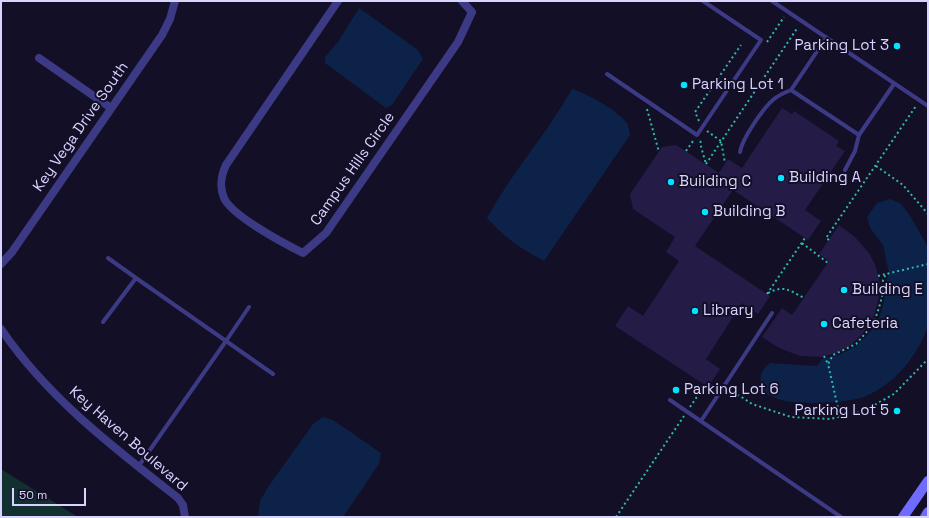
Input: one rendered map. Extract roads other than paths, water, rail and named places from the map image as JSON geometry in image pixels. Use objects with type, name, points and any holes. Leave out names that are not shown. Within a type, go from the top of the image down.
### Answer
[{"type":"street","name":"Key Vega Drive South","points":[[1,264],[12,252],[162,35],[170,19],[175,1]]},
{"type":"street","name":"Campus Hills Circle","points":[[338,1],[226,165],[221,176],[221,188],[225,200],[234,210],[275,238],[303,253],[326,233],[458,42],[472,12],[462,1]]},
{"type":"street","points":[[39,58],[111,108]]},
{"type":"street","name":"Key Haven Boulevard","points":[[1,330],[29,365],[94,431],[178,498],[183,505],[185,517]]},
{"type":"street","points":[[903,517],[928,480]]},
{"type":"street","points":[[925,517],[928,512]]},
{"type":"lane","points":[[607,74],[697,135],[761,40],[704,1]]},
{"type":"lane","points":[[772,1],[928,106]]},
{"type":"lane","points":[[740,152],[741,144],[765,109],[774,99],[791,90],[826,38]]},
{"type":"lane","points":[[845,170],[855,151],[859,135],[894,84]]},
{"type":"lane","points":[[791,90],[859,135]]},
{"type":"lane","points":[[108,258],[273,374]]},
{"type":"lane","points":[[102,322],[136,278]]},
{"type":"lane","points":[[138,467],[249,307]]},
{"type":"lane","points":[[701,421],[772,313]]},
{"type":"lane","points":[[670,400],[841,517]]},
{"type":"water","points":[[359,8],[418,50],[423,59],[392,105],[386,108],[325,63],[325,57],[338,42]]},
{"type":"water","points":[[572,89],[594,99],[616,113],[627,123],[630,135],[544,261],[513,242],[487,218],[507,185],[552,122]]},
{"type":"water","points":[[890,199],[900,203],[909,214],[928,247],[928,326],[918,348],[904,368],[895,377],[875,392],[864,397],[838,402],[812,403],[780,400],[769,395],[763,391],[760,379],[762,372],[770,363],[817,366],[822,359],[841,354],[856,346],[869,333],[880,316],[884,301],[885,283],[889,273],[883,245],[870,228],[867,217],[877,203]]},
{"type":"water","points":[[323,417],[333,420],[381,453],[379,464],[343,517],[258,517],[260,501],[268,487],[313,424]]},
{"type":"place","name":"Parking Lot 3","points":[[897,46]]},
{"type":"place","name":"Parking Lot 1","points":[[684,85]]},
{"type":"place","name":"Building A","points":[[781,178]]},
{"type":"place","name":"Building C","points":[[671,182]]},
{"type":"place","name":"Building B","points":[[705,212]]},
{"type":"place","name":"Building E","points":[[844,290]]},
{"type":"place","name":"Library","points":[[695,311]]},
{"type":"place","name":"Cafeteria","points":[[824,324]]},
{"type":"place","name":"Parking Lot 6","points":[[676,390]]},
{"type":"place","name":"Parking Lot 5","points":[[897,411]]}]
